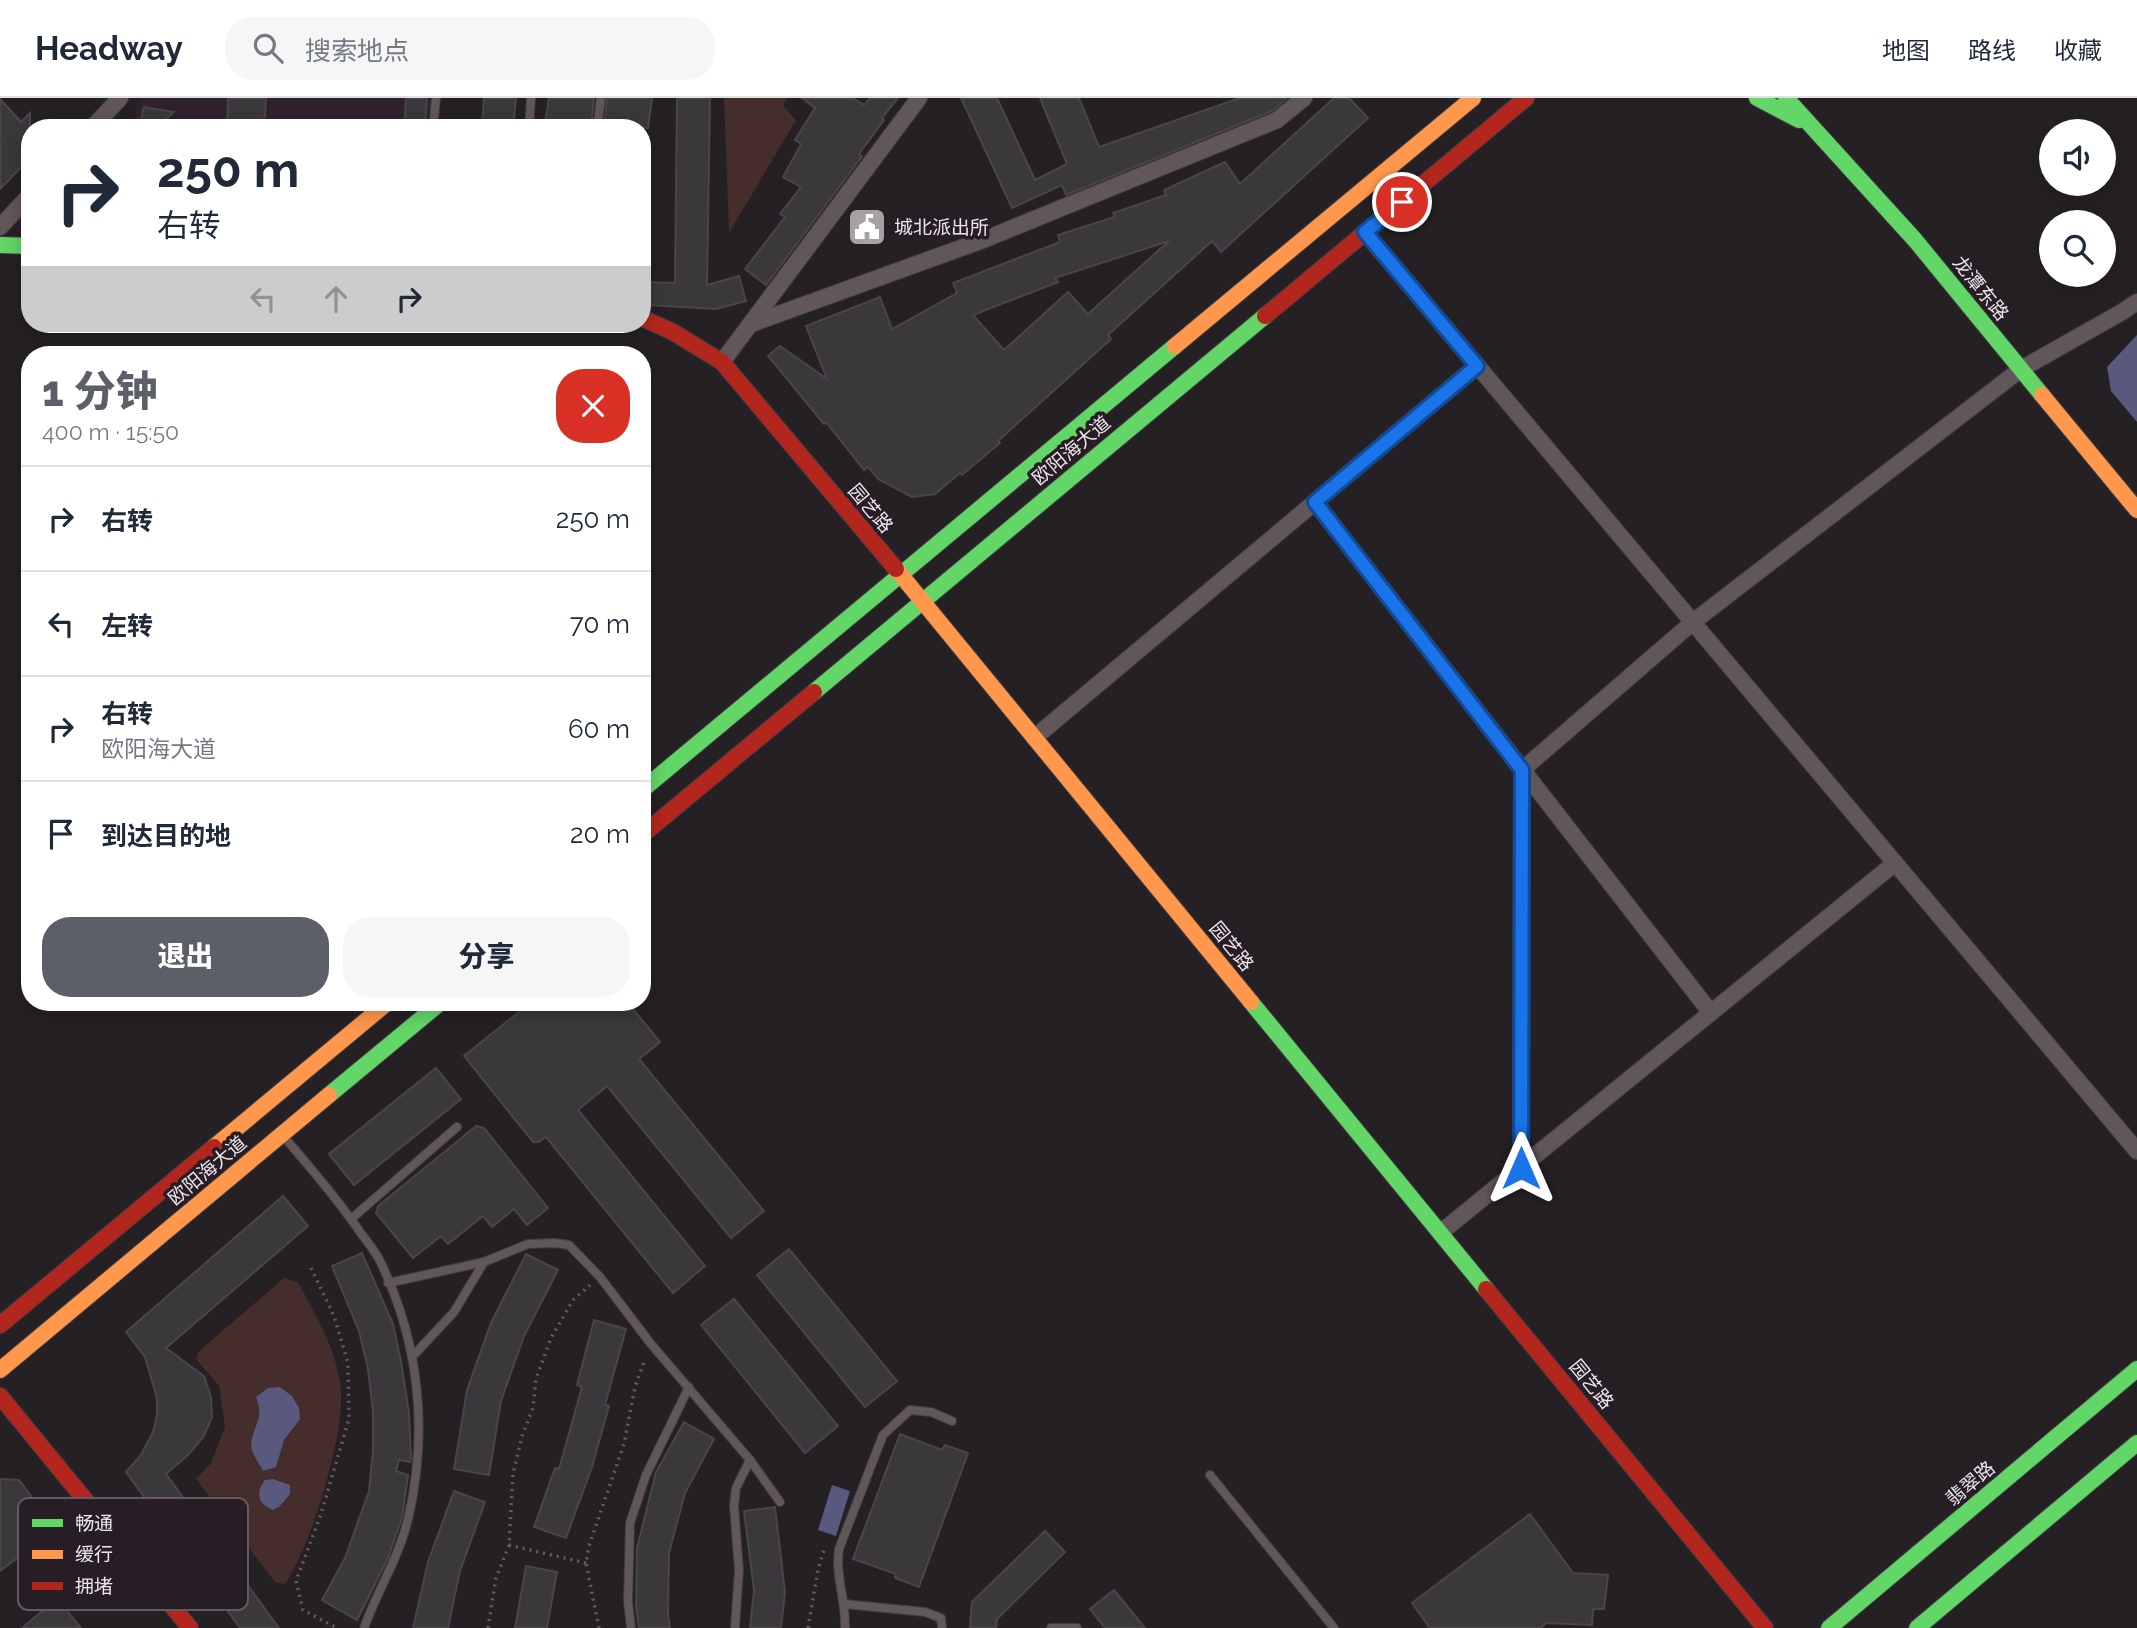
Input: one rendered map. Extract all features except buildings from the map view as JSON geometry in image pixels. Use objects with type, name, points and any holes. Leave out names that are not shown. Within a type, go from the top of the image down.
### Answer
[{"type":"main road","name":"欧阳海大道","points":[[651,782],[1473,98]]},
{"type":"main road","name":"欧阳海大道","points":[[651,827],[1526,98]]},
{"type":"main road","points":[[1494,125],[1544,98]]},
{"type":"main road","points":[[1757,98],[1801,121],[1824,138]]},
{"type":"main road","name":"龙潭东路","points":[[1788,99],[1915,240],[2137,510]]},
{"type":"main road","points":[[0,245],[21,246]]},
{"type":"main road","name":"园艺路","points":[[651,322],[673,332],[722,362],[922,601],[1765,1628]]},
{"type":"main road","name":"欧阳海大道","points":[[0,1325],[377,1011]]},
{"type":"main road","name":"欧阳海大道","points":[[0,1370],[430,1011]]},
{"type":"main road","name":"翡翠路","points":[[1829,1628],[2137,1369]]},
{"type":"main road","points":[[0,1396],[84,1498]]},
{"type":"main road","points":[[1917,1628],[2137,1443]]},
{"type":"main road","points":[[175,1610],[190,1628]]},
{"type":"street","points":[[100,119],[120,98]]},
{"type":"street","points":[[722,362],[919,98]]},
{"type":"street","points":[[751,324],[983,240],[1251,131],[1277,120],[1304,98]]},
{"type":"street","points":[[0,227],[21,205]]},
{"type":"street","points":[[1365,232],[2137,1151]]},
{"type":"street","points":[[1521,1168],[1522,770],[1693,622],[2021,369],[2137,302]]},
{"type":"street","points":[[1034,738],[1477,366]]},
{"type":"street","points":[[1315,502],[1711,1013]]},
{"type":"street","points":[[1440,1233],[1895,863]]},
{"type":"lane","points":[[434,119],[436,98]]},
{"type":"lane","points":[[530,119],[531,98]]},
{"type":"lane","points":[[598,119],[601,98]]},
{"type":"lane","points":[[351,1219],[457,1127]]},
{"type":"lane","points":[[282,1135],[336,1198],[378,1258],[407,1331],[420,1400],[418,1459],[408,1520],[390,1572],[364,1628]]},
{"type":"lane","points":[[388,1283],[484,1262],[528,1244],[555,1242],[569,1245],[600,1277],[651,1345],[750,1460],[780,1502]]},
{"type":"lane","points":[[412,1357],[454,1312],[484,1262]]},
{"type":"lane","points":[[631,1628],[628,1601],[630,1523],[646,1475],[689,1387]]},
{"type":"lane","points":[[845,1628],[837,1566],[839,1549],[883,1435],[910,1410],[930,1412],[952,1421]]},
{"type":"lane","points":[[735,1628],[739,1570],[734,1506],[736,1488],[750,1460]]},
{"type":"lane","points":[[1210,1475],[1334,1628]]},
{"type":"lane","points":[[844,1604],[925,1612],[941,1618],[942,1628]]},
{"type":"lane","points":[[1051,1628],[1077,1628]]},
{"type":"path","points":[[312,1268],[334,1316],[348,1363],[349,1419],[321,1514],[296,1581],[303,1610],[337,1628]]},
{"type":"path","points":[[488,1628],[496,1578],[509,1545],[513,1474],[522,1436],[533,1408],[537,1379],[551,1338],[573,1300],[600,1277]]},
{"type":"path","points":[[599,1628],[586,1563],[589,1546],[624,1444],[635,1387],[651,1345]]},
{"type":"path","points":[[509,1545],[586,1563]]},
{"type":"path","points":[[808,1628],[824,1550],[839,1549]]},
{"type":"shaded area","points":[[140,98],[431,98],[430,119],[134,119]]},
{"type":"shaded area","points":[[724,98],[787,98],[783,106],[796,120],[729,233]]},
{"type":"shaded area","points":[[284,1278],[298,1282],[331,1348],[341,1391],[337,1436],[315,1519],[285,1584],[275,1582],[248,1547],[248,1498],[211,1498],[196,1479],[211,1463],[225,1427],[219,1386],[196,1359],[198,1352]]},
{"type":"water","points":[[2137,335],[2137,422],[2111,391],[2107,367]]},
{"type":"water","points":[[280,1387],[292,1396],[299,1408],[300,1419],[284,1440],[276,1467],[263,1471],[251,1447],[259,1417],[256,1397],[268,1388]]},
{"type":"water","points":[[273,1479],[290,1485],[290,1494],[273,1510],[264,1505],[259,1494],[265,1480]]},
{"type":"water","points":[[832,1485],[850,1491],[836,1536],[818,1530]]},
{"type":"traffic: fast","points":[[1757,98],[1799,120]]},
{"type":"traffic: fast","points":[[1786,98],[1915,240],[2042,395]]},
{"type":"traffic: fast","points":[[0,245],[21,246]]},
{"type":"traffic: fast","points":[[814,692],[1265,316]]},
{"type":"traffic: fast","points":[[651,783],[1175,346]]},
{"type":"traffic: fast","points":[[1251,1002],[1486,1289]]},
{"type":"traffic: fast","points":[[329,1095],[430,1011]]},
{"type":"traffic: fast","points":[[1829,1628],[2137,1369]]},
{"type":"traffic: fast","points":[[1917,1628],[2137,1443]]},
{"type":"traffic: slow","points":[[1175,346],[1473,98]]},
{"type":"traffic: slow","points":[[2042,395],[2137,510]]},
{"type":"traffic: slow","points":[[896,569],[1251,1002]]},
{"type":"traffic: slow","points":[[214,1147],[377,1011]]},
{"type":"traffic: slow","points":[[0,1370],[329,1095]]},
{"type":"traffic: jam","points":[[1265,316],[1526,98]]},
{"type":"traffic: jam","points":[[651,322],[673,332],[722,362],[896,569]]},
{"type":"traffic: jam","points":[[651,828],[814,692]]},
{"type":"traffic: jam","points":[[0,1325],[214,1147]]},
{"type":"traffic: jam","points":[[1486,1289],[1765,1628]]},
{"type":"traffic: jam","points":[[0,1396],[84,1498]]},
{"type":"traffic: jam","points":[[175,1610],[190,1628]]},
{"type":"place","name":"城北派出所","points":[[867,227]]},
{"type":"route","points":[[1402,202],[1365,232],[1477,366],[1315,502],[1522,770],[1521,1168]]}]
